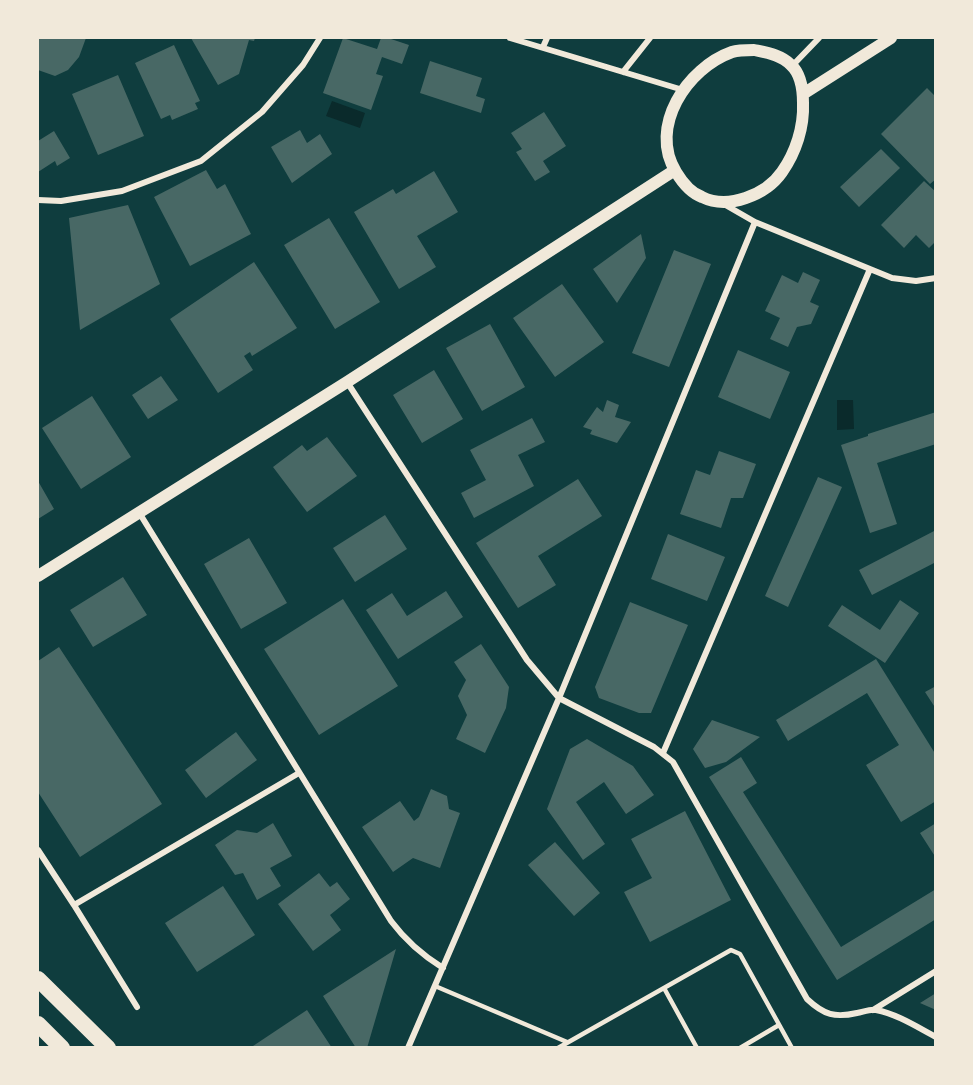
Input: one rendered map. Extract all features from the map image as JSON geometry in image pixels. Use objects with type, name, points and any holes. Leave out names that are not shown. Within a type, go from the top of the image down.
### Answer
[{"type":"highway","points":[[38,979],[108,1047]]},
{"type":"highway","points":[[38,1024],[62,1047]]},
{"type":"main road","points":[[803,94],[891,38]]},
{"type":"main road","points":[[754,50],[775,54],[792,66],[803,94],[803,114],[800,134],[782,173],[764,189],[743,199],[720,202],[701,197],[686,186],[675,170],[668,150],[667,129],[673,108],[683,90],[697,74],[714,61],[733,51],[754,50]]},
{"type":"main road","points":[[38,576],[140,514],[675,170]]},
{"type":"street","points":[[38,200],[61,201],[122,191],[201,161],[262,112],[303,65],[320,38]]},
{"type":"street","points":[[510,38],[683,90]]},
{"type":"street","points":[[543,47],[547,38]]},
{"type":"street","points":[[623,72],[650,38]]},
{"type":"street","points":[[792,66],[819,38]]},
{"type":"street","points":[[720,202],[755,222],[892,278],[916,281],[936,278]]},
{"type":"street","points":[[408,1047],[559,698],[755,222]]},
{"type":"street","points":[[663,753],[870,269]]},
{"type":"street","points":[[347,382],[527,660],[559,698],[654,747],[672,762],[807,999],[817,1009],[830,1015],[844,1016],[873,1010],[936,971]]},
{"type":"street","points":[[140,514],[391,921],[414,948],[443,968]]},
{"type":"street","points":[[74,905],[299,773]]},
{"type":"street","points":[[38,850],[137,1007]]},
{"type":"street","points":[[873,1010],[892,1014],[936,1037]]},
{"type":"lane","points":[[558,1047],[727,952],[736,951],[740,954],[792,1047]]},
{"type":"lane","points":[[435,986],[567,1042]]},
{"type":"lane","points":[[664,988],[697,1047]]},
{"type":"lane","points":[[740,1047],[779,1025]]},
{"type":"water","points":[[332,101],[365,113],[360,128],[326,116]]},
{"type":"water","points":[[837,400],[853,400],[854,429],[837,430]]},
{"type":"building","points":[[38,38],[86,38],[79,57],[68,70],[55,76],[38,70]]},
{"type":"building","points":[[191,38],[255,38],[254,41],[249,40],[239,74],[218,85]]},
{"type":"building","points":[[343,38],[377,49],[381,38],[409,45],[402,64],[382,57],[376,74],[383,76],[371,110],[323,93]]},
{"type":"building","points":[[174,45],[200,101],[195,103],[198,109],[172,120],[170,115],[161,119],[135,63]]},
{"type":"building","points":[[430,61],[482,78],[476,96],[485,99],[481,113],[420,93]]},
{"type":"building","points":[[118,75],[144,136],[98,155],[72,94]]},
{"type":"building","points":[[927,88],[936,97],[936,179],[930,184],[881,134]]},
{"type":"building","points":[[544,112],[566,146],[543,161],[550,172],[535,181],[516,152],[522,149],[511,133]]},
{"type":"building","points":[[300,130],[307,143],[320,134],[332,154],[292,183],[271,147]]},
{"type":"building","points":[[54,131],[70,158],[57,166],[55,161],[38,172],[38,141]]},
{"type":"building","points":[[881,149],[900,168],[859,207],[840,187]]},
{"type":"building","points":[[206,170],[217,189],[225,184],[251,234],[190,266],[154,197]]},
{"type":"building","points":[[434,171],[458,212],[417,236],[436,267],[399,289],[354,212],[393,189],[396,194]]},
{"type":"building","points":[[924,181],[936,192],[936,241],[929,248],[916,235],[904,248],[881,225]]},
{"type":"building","points":[[128,205],[160,284],[80,330],[69,218]]},
{"type":"building","points":[[329,218],[380,302],[335,329],[284,245]]},
{"type":"building","points":[[641,234],[646,258],[617,303],[593,269]]},
{"type":"building","points":[[674,250],[711,264],[669,367],[632,353]]},
{"type":"building","points":[[254,262],[297,328],[252,356],[250,352],[244,356],[253,370],[218,393],[170,319]]},
{"type":"building","points":[[803,272],[820,280],[810,302],[819,306],[811,324],[797,327],[788,347],[770,339],[780,318],[765,311],[782,275],[798,283]]},
{"type":"building","points":[[562,284],[604,342],[555,377],[513,318]]},
{"type":"building","points":[[490,324],[525,387],[482,411],[446,348]]},
{"type":"building","points":[[738,350],[790,372],[770,419],[718,397]]},
{"type":"building","points":[[434,370],[463,419],[422,443],[393,395]]},
{"type":"building","points":[[161,376],[178,400],[148,419],[132,395]]},
{"type":"building","points":[[92,396],[131,457],[81,489],[42,428]]},
{"type":"building","points":[[607,400],[619,405],[615,417],[631,422],[617,443],[590,434],[592,430],[583,427],[597,407],[603,412]]},
{"type":"building","points":[[936,412],[936,444],[877,463],[897,524],[870,533],[841,445]]},
{"type":"building","points":[[532,418],[545,442],[518,455],[534,486],[474,518],[461,493],[486,480],[470,450]]},
{"type":"building","points":[[327,437],[357,476],[307,512],[273,467],[302,445],[307,451]]},
{"type":"building","points":[[719,451],[756,464],[743,498],[731,498],[721,528],[680,514],[696,470],[710,475]]},
{"type":"building","points":[[818,477],[842,487],[788,607],[765,596]]},
{"type":"building","points":[[578,479],[602,516],[538,556],[556,585],[518,608],[476,543]]},
{"type":"building","points":[[38,481],[54,509],[38,519]]},
{"type":"building","points":[[385,515],[407,549],[355,582],[333,548]]},
{"type":"building","points":[[936,530],[936,562],[872,595],[859,570]]},
{"type":"building","points":[[668,534],[725,557],[707,601],[651,579]]},
{"type":"building","points":[[249,538],[287,603],[241,629],[204,564]]},
{"type":"building","points":[[123,577],[147,615],[93,647],[70,610]]},
{"type":"building","points":[[446,591],[463,617],[398,659],[366,610],[392,593],[407,616]]},
{"type":"building","points":[[343,599],[398,686],[319,735],[264,649]]},
{"type":"building","points":[[900,600],[919,613],[885,663],[828,626],[842,605],[880,630]]},
{"type":"building","points":[[630,602],[688,625],[651,713],[639,713],[599,698],[595,687]]},
{"type":"building","points":[[481,644],[509,687],[506,708],[485,753],[456,739],[467,715],[458,696],[466,680],[454,662]]},
{"type":"building","points":[[59,647],[162,804],[80,857],[38,792],[38,661]]},
{"type":"building","points":[[876,659],[936,755],[936,801],[901,822],[866,765],[899,745],[867,693],[788,741],[776,720]]},
{"type":"building","points":[[936,686],[936,709],[925,692]]},
{"type":"building","points":[[712,720],[760,737],[726,762],[705,768],[693,749]]},
{"type":"building","points":[[236,732],[257,760],[206,798],[185,770]]},
{"type":"building","points":[[587,739],[633,766],[654,795],[626,814],[604,782],[576,802],[605,844],[583,860],[547,809],[570,749]]},
{"type":"building","points":[[741,757],[757,783],[743,792],[841,947],[936,889],[936,919],[837,980],[709,777]]},
{"type":"building","points":[[431,789],[447,796],[449,809],[460,813],[440,868],[413,858],[393,872],[362,827],[400,801],[414,821],[419,817]]},
{"type":"building","points":[[685,811],[731,900],[650,942],[624,892],[652,878],[631,839]]},
{"type":"building","points":[[273,823],[292,856],[270,868],[281,886],[257,900],[243,873],[235,875],[215,845],[237,830],[257,833]]},
{"type":"building","points":[[936,823],[936,858],[920,833]]},
{"type":"building","points":[[555,842],[600,893],[574,916],[528,865]]},
{"type":"building","points":[[319,873],[330,887],[337,882],[350,899],[330,915],[341,930],[313,951],[278,904]]},
{"type":"building","points":[[223,886],[255,935],[197,972],[165,923]]},
{"type":"building","points":[[396,949],[367,1048],[356,1048],[323,996]]},
{"type":"building","points":[[936,993],[936,1010],[920,1003]]},
{"type":"building","points":[[307,1010],[332,1048],[250,1048]]}]
